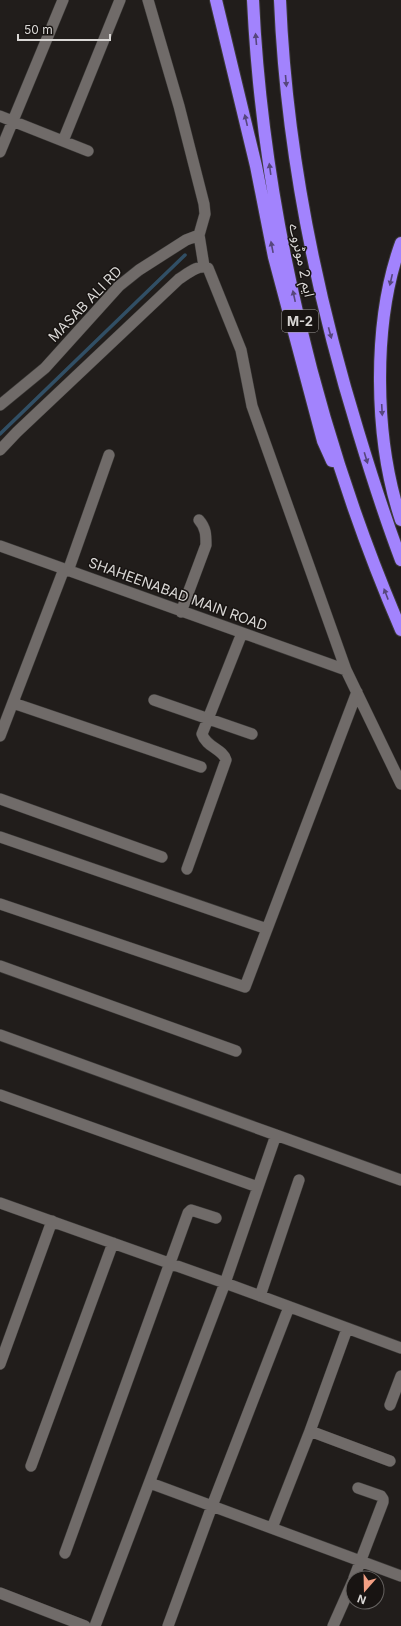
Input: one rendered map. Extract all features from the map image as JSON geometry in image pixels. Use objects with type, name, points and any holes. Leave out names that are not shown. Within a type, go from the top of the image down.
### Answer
[{"type":"highway","points":[[216,0],[256,166],[274,257],[323,441],[365,537]]},
{"type":"highway","name":"ایم 2 موٹروے","points":[[253,0],[260,93],[277,212],[303,335],[321,402],[343,474],[387,598],[401,630]]},
{"type":"highway","name":"ایم 2 موٹروے","points":[[280,0],[287,90],[294,147],[314,262],[328,326],[348,400],[382,507],[401,560]]},
{"type":"highway","points":[[401,243],[385,309],[381,368],[382,415],[387,460],[401,520]]},
{"type":"street","points":[[0,152],[63,0]]},
{"type":"street","points":[[63,141],[120,0]]},
{"type":"street","points":[[148,0],[204,204],[205,214],[199,235],[204,266],[208,268],[213,276],[241,350],[252,406],[346,670],[401,784]]},
{"type":"street","points":[[0,116],[88,151]]},
{"type":"street","name":"MASAB ALI RD","points":[[0,406],[45,368],[119,286],[139,270],[186,240],[199,235]]},
{"type":"street","points":[[0,450],[17,432],[179,279],[196,268],[204,266]]},
{"type":"street","points":[[0,736],[66,570],[109,454]]},
{"type":"street","points":[[182,612],[206,545],[204,525],[199,520]]},
{"type":"street","name":"SHAHEENABAD MAIN ROAD","points":[[0,546],[346,670]]},
{"type":"street","points":[[187,869],[226,760],[223,755],[206,743],[202,734],[242,633]]},
{"type":"street","points":[[0,904],[245,987],[357,692]]},
{"type":"street","points":[[154,700],[252,734]]},
{"type":"street","points":[[13,703],[200,767]]},
{"type":"street","points":[[0,798],[162,857]]},
{"type":"street","points":[[0,836],[267,929]]},
{"type":"street","points":[[0,966],[236,1051]]},
{"type":"street","points":[[0,1034],[401,1180]]},
{"type":"street","points":[[0,1095],[258,1187]]},
{"type":"street","points":[[96,1626],[225,1283],[276,1135]]},
{"type":"street","points":[[260,1296],[299,1180]]},
{"type":"street","points":[[0,1203],[225,1283],[401,1348]]},
{"type":"street","points":[[65,1553],[188,1213],[191,1210],[216,1218]]},
{"type":"street","points":[[0,1364],[52,1221]]},
{"type":"street","points":[[32,1466],[113,1243]]},
{"type":"street","points":[[168,1626],[212,1506],[289,1307]]},
{"type":"street","points":[[272,1528],[310,1431],[347,1329]]},
{"type":"street","points":[[390,1405],[401,1376]]},
{"type":"street","points":[[310,1431],[390,1462]]},
{"type":"street","points":[[150,1483],[401,1576]]},
{"type":"street","points":[[357,1570],[383,1499],[381,1496],[358,1488]]},
{"type":"street","points":[[0,1593],[85,1626]]},
{"type":"street","points":[[333,1626],[345,1599]]},
{"type":"waterway","points":[[0,434],[185,255]]}]
